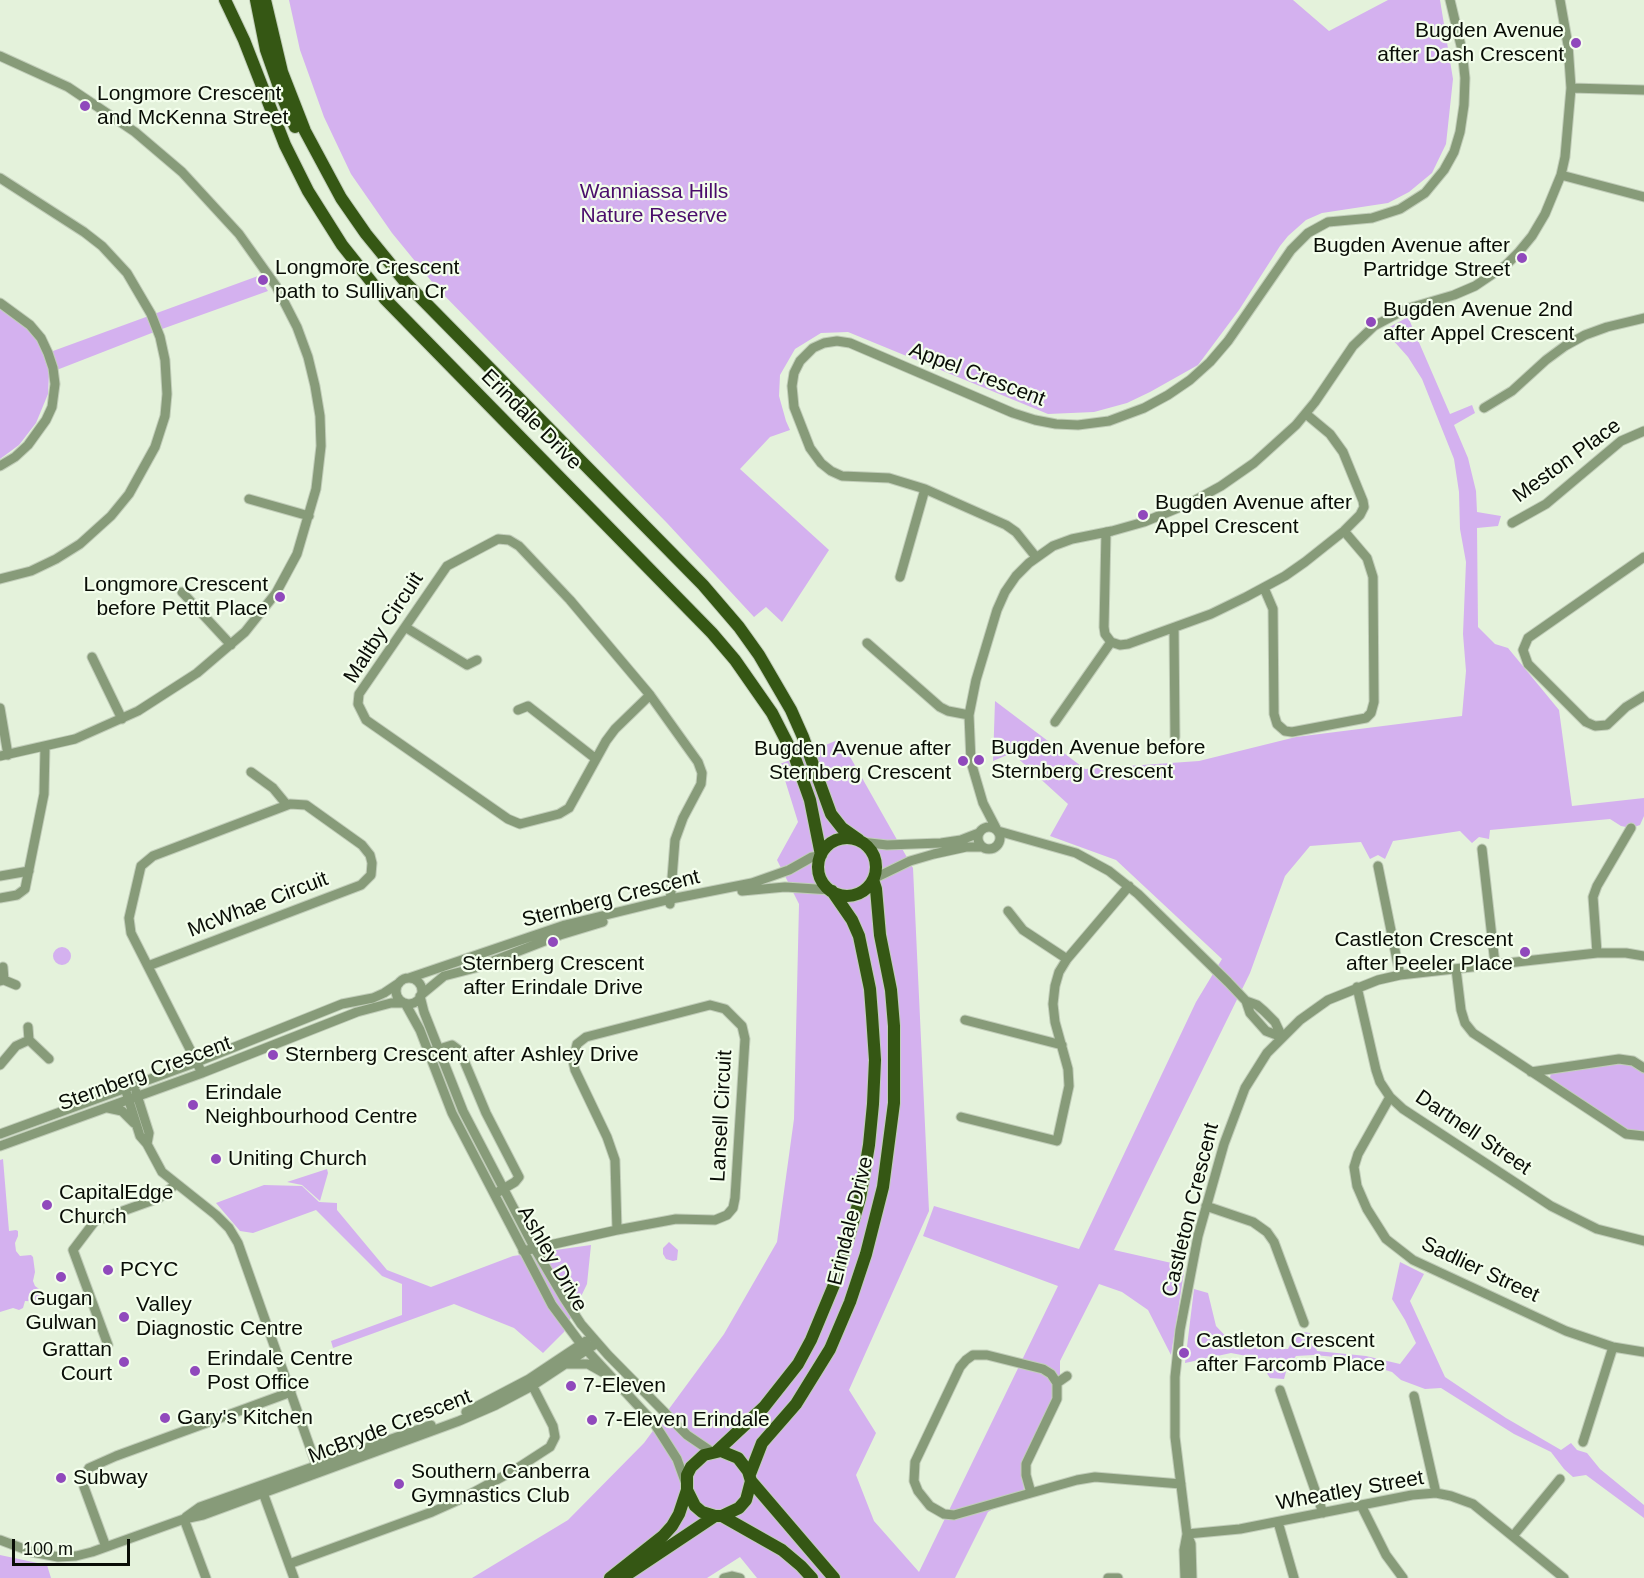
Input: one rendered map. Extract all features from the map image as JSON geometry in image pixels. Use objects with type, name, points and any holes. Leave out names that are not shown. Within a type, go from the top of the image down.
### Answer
[{"type":"main road","points":[[216,0],[229,21],[240,48],[256,71]]},
{"type":"main road","name":"Erindale Drive","points":[[225,0],[244,40],[285,145],[308,191],[342,245],[411,326],[712,633],[756,688],[786,738],[803,778],[810,800],[821,856]]},
{"type":"main road","points":[[256,0],[266,50],[284,101],[314,165],[362,237],[406,283]]},
{"type":"main road","name":"Erindale Drive","points":[[265,0],[282,72],[305,132],[341,198],[366,234],[406,283],[722,605],[759,655],[791,710],[831,814],[842,828],[860,841]]},
{"type":"main road","points":[[848,838],[860,841],[870,850],[876,861],[873,879],[866,888],[852,895],[842,895],[831,890],[821,878],[819,867],[821,856],[828,846],[837,840],[848,838]]},
{"type":"main road","name":"Erindale Drive","points":[[750,1477],[762,1443],[796,1404],[830,1349],[850,1302],[866,1254],[883,1187],[894,1102],[894,1026],[891,990],[880,935],[873,879]]},
{"type":"main road","name":"Erindale Drive","points":[[714,1451],[770,1400],[798,1364],[833,1289],[845,1254],[861,1192],[873,1104],[874,1038],[871,998],[859,936],[852,921],[831,890]]},
{"type":"main road","points":[[610,1578],[663,1536],[672,1526],[679,1514],[691,1467],[696,1460],[714,1451],[730,1453],[744,1464],[750,1477],[834,1578]]},
{"type":"main road","points":[[621,1578],[719,1516],[739,1508],[746,1500],[750,1477]]},
{"type":"main road","points":[[686,1487],[695,1506],[702,1512],[719,1516],[782,1550],[812,1578]]},
{"type":"street","name":"Appel Crescent","points":[[1036,557],[1016,532],[1006,525],[925,489],[889,478],[842,476],[821,463],[810,448],[792,400],[794,373],[804,356],[813,348],[824,343],[837,341],[850,343],[1013,413],[1056,424],[1078,425],[1109,421],[1144,408],[1168,395],[1210,362],[1228,341],[1291,250],[1308,233],[1328,222],[1372,218],[1401,209],[1425,193],[1444,170],[1454,152],[1460,132],[1465,78],[1462,50],[1450,0]]},
{"type":"street","points":[[999,845],[1001,837],[983,803],[970,758],[969,715],[973,692],[996,610],[1016,576],[1036,557],[1053,546],[1167,513],[1221,486],[1274,446],[1306,414],[1353,346],[1374,326],[1406,309],[1454,295],[1475,286],[1513,258],[1532,236],[1545,214],[1561,175],[1568,140],[1571,88],[1568,45],[1561,0]]},
{"type":"street","points":[[0,56],[68,87],[102,108],[151,145],[212,202],[239,234],[272,279],[297,327],[315,386],[321,446],[317,482],[309,516],[297,554],[279,588],[257,618],[231,645],[197,673],[168,693],[122,719],[75,739],[4,755],[0,708]]},
{"type":"street","points":[[1571,88],[1644,90]]},
{"type":"street","points":[[1561,175],[1644,197]]},
{"type":"street","points":[[0,178],[84,232],[102,246],[127,273],[152,314],[160,337],[166,371],[167,394],[165,416],[155,447],[129,494],[111,516],[80,544],[56,559],[31,571],[0,579]]},
{"type":"street","points":[[0,303],[30,325],[40,338],[53,368],[55,384],[52,407],[46,420],[28,445],[15,457],[0,466]]},
{"type":"street","points":[[1484,408],[1512,391],[1565,346],[1607,327],[1644,318]]},
{"type":"street","points":[[1106,532],[1104,627],[1105,634],[1111,642],[1119,645],[1128,644],[1211,614],[1264,588],[1305,562],[1344,531],[1360,515],[1364,501],[1338,444],[1306,414]]},
{"type":"street","name":"Meston Place","points":[[1512,523],[1546,504],[1621,441],[1644,431]]},
{"type":"street","points":[[900,577],[925,489]]},
{"type":"street","points":[[249,499],[309,516]]},
{"type":"street","points":[[1264,588],[1273,609],[1274,714],[1277,724],[1285,731],[1292,732],[1366,718],[1371,713],[1374,702],[1373,577],[1368,558],[1344,531]]},
{"type":"street","name":"Maltby Circuit","points":[[650,695],[615,729],[566,811],[528,823],[516,823],[508,819],[366,720],[358,704],[359,694],[447,566],[498,539],[509,540],[519,546],[570,600],[650,695],[698,762],[702,773],[701,784],[683,818],[675,840],[671,902]]},
{"type":"street","points":[[1644,557],[1528,638],[1523,650],[1528,664],[1586,722],[1595,726],[1606,725],[1626,707],[1644,696]]},
{"type":"street","points":[[182,592],[231,645]]},
{"type":"street","points":[[405,627],[467,665]]},
{"type":"street","points":[[1174,628],[1174,737]]},
{"type":"street","points":[[1055,722],[1111,642]]},
{"type":"street","points":[[867,643],[940,707],[969,715]]},
{"type":"street","points":[[92,657],[122,719]]},
{"type":"street","points":[[467,665],[477,660]]},
{"type":"street","points":[[467,665],[467,675]]},
{"type":"street","points":[[528,706],[529,695]]},
{"type":"street","points":[[528,706],[596,759]]},
{"type":"street","points":[[518,710],[528,706]]},
{"type":"street","points":[[0,898],[17,895],[25,889],[45,794],[45,747]]},
{"type":"street","points":[[202,1073],[128,924],[138,873],[146,860],[287,805],[273,788],[251,772]]},
{"type":"street","name":"McWhae Circuit","points":[[148,966],[361,885],[371,875],[376,868],[362,844],[306,806],[298,803],[287,805]]},
{"type":"street","points":[[983,803],[984,815],[979,843],[983,847]]},
{"type":"street","points":[[860,841],[887,845],[941,843],[962,840],[987,827],[1076,853],[1098,864],[1129,886],[1246,1001],[1250,1013],[1266,1030],[1282,1037]]},
{"type":"street","points":[[1597,953],[1593,897],[1597,886],[1631,828]]},
{"type":"street","points":[[873,879],[910,861],[934,854],[966,848],[992,849],[1011,839],[1024,838]]},
{"type":"street","points":[[1482,849],[1495,964]]},
{"type":"street","name":"Sternberg Crescent","points":[[409,978],[540,933],[752,883],[789,870],[812,857],[821,856]]},
{"type":"street","points":[[1378,866],[1400,975]]},
{"type":"street","points":[[0,876],[29,872]]},
{"type":"street","points":[[961,1117],[1057,1141],[1069,1086],[1068,1069],[1055,1022],[1053,1004],[1055,986],[1059,972],[1067,959],[1129,886]]},
{"type":"street","name":"Sternberg Crescent","points":[[671,902],[770,888],[831,890]]},
{"type":"street","points":[[1008,911],[1023,930],[1067,959]]},
{"type":"street","name":"Sternberg Crescent","points":[[420,996],[444,976],[475,968],[600,919]]},
{"type":"street","name":"Castleton Crescent","points":[[1187,1578],[1184,1541],[1187,1534],[1175,1437],[1174,1398],[1177,1352],[1183,1312],[1206,1206],[1234,1114],[1251,1076],[1267,1053],[1300,1020],[1328,1000],[1357,987],[1400,975],[1597,953],[1626,953],[1644,956]]},
{"type":"street","points":[[3,967],[2,981],[16,985]]},
{"type":"street","points":[[1456,969],[1461,1010],[1465,1023],[1473,1033],[1626,1134],[1644,1136]]},
{"type":"street","points":[[409,978],[419,984],[420,996],[416,1002],[405,1003],[396,994],[399,983],[409,978]]},
{"type":"street","name":"Sternberg Crescent","points":[[0,1134],[197,1062],[342,1004],[373,998],[399,983]]},
{"type":"street","name":"Dartnell Street","points":[[1357,987],[1380,1082],[1390,1097],[1403,1109],[1558,1210],[1597,1229],[1644,1241]]},
{"type":"street","name":"Ashley Drive","points":[[420,996],[452,1113],[550,1301],[584,1347],[660,1432],[677,1459],[686,1487]]},
{"type":"street","points":[[1246,1001],[1257,1005],[1275,1022],[1282,1037]]},
{"type":"street","name":"Sternberg Crescent","points":[[0,1146],[202,1073],[357,1012],[391,1003],[405,1003]]},
{"type":"street","name":"Ashley Drive","points":[[405,1003],[434,1051],[503,1189],[561,1294],[594,1340],[687,1435],[714,1451]]},
{"type":"street","name":"Lansell Circuit","points":[[523,1251],[535,1249],[617,1230],[651,1222],[676,1219],[715,1220],[727,1215],[733,1208],[745,1039],[742,1026],[725,1009],[710,1005],[586,1037],[577,1044],[573,1061],[575,1070],[607,1137],[615,1160],[617,1230]]},
{"type":"street","points":[[965,1020],[1062,1044]]},
{"type":"street","points":[[1275,1022],[1300,1020]]},
{"type":"street","points":[[28,1027],[29,1040],[49,1059]]},
{"type":"street","points":[[1266,1030],[1267,1053]]},
{"type":"street","points":[[0,1065],[16,1046],[29,1040]]},
{"type":"street","name":"Ashley Drive","points":[[434,1051],[452,1045],[460,1051],[486,1113],[519,1178],[493,1194]]},
{"type":"street","points":[[1532,1072],[1619,1059],[1633,1061],[1644,1068]]},
{"type":"street","points":[[129,1087],[149,1133],[147,1144]]},
{"type":"street","name":"Sadlier Street","points":[[1390,1097],[1358,1154],[1354,1167],[1357,1186],[1367,1209],[1386,1239],[1399,1251],[1420,1264],[1566,1330],[1612,1347],[1644,1353]]},
{"type":"street","points":[[133,1098],[136,1126],[140,1137],[147,1144],[162,1172],[216,1215],[234,1236],[318,1469]]},
{"type":"street","points":[[105,1108],[122,1111],[136,1126]]},
{"type":"street","points":[[108,1345],[73,1250],[95,1221],[159,1197],[176,1184]]},
{"type":"street","points":[[1206,1206],[1253,1222],[1267,1232],[1274,1242],[1304,1323]]},
{"type":"street","points":[[559,1314],[567,1331],[569,1343],[561,1362],[588,1364],[611,1377]]},
{"type":"street","name":"McBryde Crescent","points":[[0,1540],[32,1552],[58,1557],[76,1556],[184,1518],[203,1515],[262,1490],[464,1416],[530,1382],[594,1340]]},
{"type":"street","points":[[1583,1442],[1612,1347]]},
{"type":"street","points":[[1031,1493],[1026,1475],[1026,1464],[1057,1398],[1057,1383],[1051,1374],[1043,1369],[987,1355],[973,1355],[960,1367],[915,1462],[914,1481],[918,1491],[930,1506],[944,1514],[954,1515],[1095,1477],[1181,1484]]},
{"type":"street","points":[[1057,1383],[1067,1376]]},
{"type":"street","points":[[289,1564],[451,1504],[513,1471],[550,1447],[555,1437],[553,1426],[530,1382]]},
{"type":"street","points":[[1280,1390],[1323,1513]]},
{"type":"street","points":[[638,1407],[644,1391]]},
{"type":"street","points":[[106,1547],[84,1487],[83,1480],[89,1468],[291,1392]]},
{"type":"street","points":[[1414,1396],[1436,1493]]},
{"type":"street","points":[[1513,1536],[1560,1479]]},
{"type":"street","points":[[262,1490],[294,1578]]},
{"type":"street","name":"Wheatley Street","points":[[1187,1534],[1240,1529],[1412,1495],[1436,1493],[1473,1504],[1564,1578]]},
{"type":"street","points":[[1361,1505],[1386,1555],[1403,1578]]},
{"type":"street","points":[[184,1518],[206,1578]]},
{"type":"street","points":[[1278,1522],[1294,1578]]},
{"type":"street","points":[[724,1578],[732,1576],[740,1578]]},
{"type":"street","points":[[1108,1578],[1118,1578]]},
{"type":"green space","name":"Wanniassa Hills Nature Reserve","points":[[289,0],[1293,0],[1329,31],[1388,0],[1440,0],[1453,79],[1446,144],[1432,173],[1409,192],[1388,203],[1322,213],[1306,220],[1280,246],[1239,310],[1198,365],[1127,403],[1094,412],[1048,414],[848,332],[821,333],[795,349],[780,375],[779,396],[790,430],[770,437],[740,469],[829,550],[782,622],[766,607],[754,617],[667,523],[437,288],[392,233],[351,174],[324,117],[300,50]]},
{"type":"green space","points":[[258,276],[268,291],[49,373],[48,394],[36,423],[19,445],[0,459],[0,307],[35,336],[46,356],[53,351]]},
{"type":"green space","points":[[1408,317],[1450,414],[1472,405],[1475,413],[1454,425],[1468,458],[1476,491],[1477,512],[1501,516],[1498,526],[1477,528],[1478,627],[1495,644],[1508,648],[1559,710],[1572,806],[1644,798],[1644,816],[1640,825],[1631,828],[1621,826],[1610,819],[1490,830],[1489,839],[1479,837],[1472,843],[1460,831],[1393,841],[1385,859],[1378,855],[1370,859],[1361,842],[1310,846],[1285,876],[1250,973],[1114,1250],[1185,1266],[1171,1355],[1148,1310],[1122,1292],[1099,1284],[1060,1361],[1060,1382],[1023,1467],[1024,1491],[988,1512],[955,1578],[757,1578],[740,1557],[707,1578],[472,1578],[568,1520],[644,1443],[724,1334],[777,1242],[794,1119],[799,904],[777,860],[798,822],[780,764],[840,739],[913,868],[929,1211],[849,1390],[876,1433],[856,1475],[874,1521],[919,1572],[1058,1286],[923,1236],[934,1206],[1079,1249],[1196,1002],[1222,959],[1116,860],[1050,836],[1068,804],[1012,753],[993,761],[995,701],[1085,769],[1199,761],[1296,737],[1462,716],[1466,671],[1463,634],[1466,562],[1460,529],[1459,492],[1454,459],[1422,379],[1408,357],[1384,330]]},
{"type":"green space","points":[[62,947],[68,950],[71,956],[68,962],[62,965],[56,962],[53,956],[56,950]]},
{"type":"green space","points":[[1623,1062],[1644,1071],[1644,1132],[1628,1131],[1550,1078],[1551,1072]]},
{"type":"green space","points":[[3,1159],[9,1231],[18,1231],[15,1243],[16,1251],[20,1256],[31,1255],[33,1257],[35,1272],[33,1281],[35,1286],[42,1291],[46,1302],[25,1301],[23,1308],[19,1310],[13,1308],[0,1312],[0,1160]]},
{"type":"green space","points":[[327,1169],[328,1173],[320,1201],[302,1185],[287,1182]]},
{"type":"green space","points":[[264,1185],[302,1186],[319,1202],[337,1203],[337,1210],[387,1270],[431,1287],[513,1256],[591,1245],[587,1284],[564,1332],[543,1353],[514,1328],[454,1304],[333,1348],[331,1341],[402,1315],[402,1284],[382,1276],[316,1210],[253,1233],[240,1231],[216,1203]]},
{"type":"green space","points":[[669,1242],[678,1250],[677,1260],[666,1259],[663,1254],[663,1248]]},
{"type":"green space","points":[[1400,1262],[1424,1274],[1410,1301],[1445,1377],[1506,1418],[1561,1450],[1571,1443],[1577,1450],[1587,1453],[1600,1469],[1644,1505],[1644,1518],[1586,1475],[1573,1477],[1551,1452],[1514,1434],[1441,1388],[1425,1389],[1401,1380],[1392,1372],[1346,1358],[1296,1356],[1287,1368],[1284,1379],[1270,1378],[1257,1358],[1231,1353],[1185,1363],[1194,1289],[1208,1293],[1216,1326],[1235,1346],[1288,1349],[1297,1331],[1310,1333],[1317,1351],[1366,1356],[1400,1364],[1416,1343],[1392,1299]]},
{"type":"green space","points":[[0,1555],[47,1565],[51,1578],[0,1578]]},
{"type":"place","name":"Bugden Avenue after Dash Crescent","points":[[1576,43]]},
{"type":"place","name":"Longmore Crescent and McKenna Street","points":[[85,106]]},
{"type":"place","name":"Bugden Avenue after Partridge Street","points":[[1522,258]]},
{"type":"place","name":"Longmore Crescent path to Sullivan Cr","points":[[263,280]]},
{"type":"place","name":"Bugden Avenue 2nd after Appel Crescent","points":[[1371,322]]},
{"type":"place","name":"Bugden Avenue after Appel Crescent","points":[[1143,515]]},
{"type":"place","name":"Longmore Crescent before Pettit Place","points":[[280,597]]},
{"type":"place","name":"Bugden Avenue before Sternberg Crescent","points":[[979,760]]},
{"type":"place","name":"Bugden Avenue after Sternberg Crescent","points":[[963,761]]},
{"type":"place","name":"Sternberg Crescent after Erindale Drive","points":[[553,942]]},
{"type":"place","name":"Castleton Crescent after Peeler Place","points":[[1525,952]]},
{"type":"place","name":"Sternberg Crescent after Ashley Drive","points":[[273,1055]]},
{"type":"place","name":"Erindale Neighbourhood Centre","points":[[193,1105]]},
{"type":"place","name":"Uniting Church","points":[[216,1159]]},
{"type":"place","name":"CapitalEdge Church","points":[[47,1205]]},
{"type":"place","name":"PCYC","points":[[108,1270]]},
{"type":"place","name":"Gugan Gulwan","points":[[61,1277]]},
{"type":"place","name":"Valley Diagnostic Centre","points":[[124,1317]]},
{"type":"place","name":"Castleton Crescent after Farcomb Place","points":[[1184,1353]]},
{"type":"place","name":"Grattan Court","points":[[124,1362]]},
{"type":"place","name":"Erindale Centre Post Office","points":[[195,1371]]},
{"type":"place","name":"7-Eleven","points":[[571,1386]]},
{"type":"place","name":"Gary's Kitchen","points":[[165,1418]]},
{"type":"place","name":"7-Eleven Erindale","points":[[592,1420]]},
{"type":"place","name":"Subway","points":[[61,1478]]},
{"type":"place","name":"Southern Canberra Gymnastics Club","points":[[399,1484]]}]
